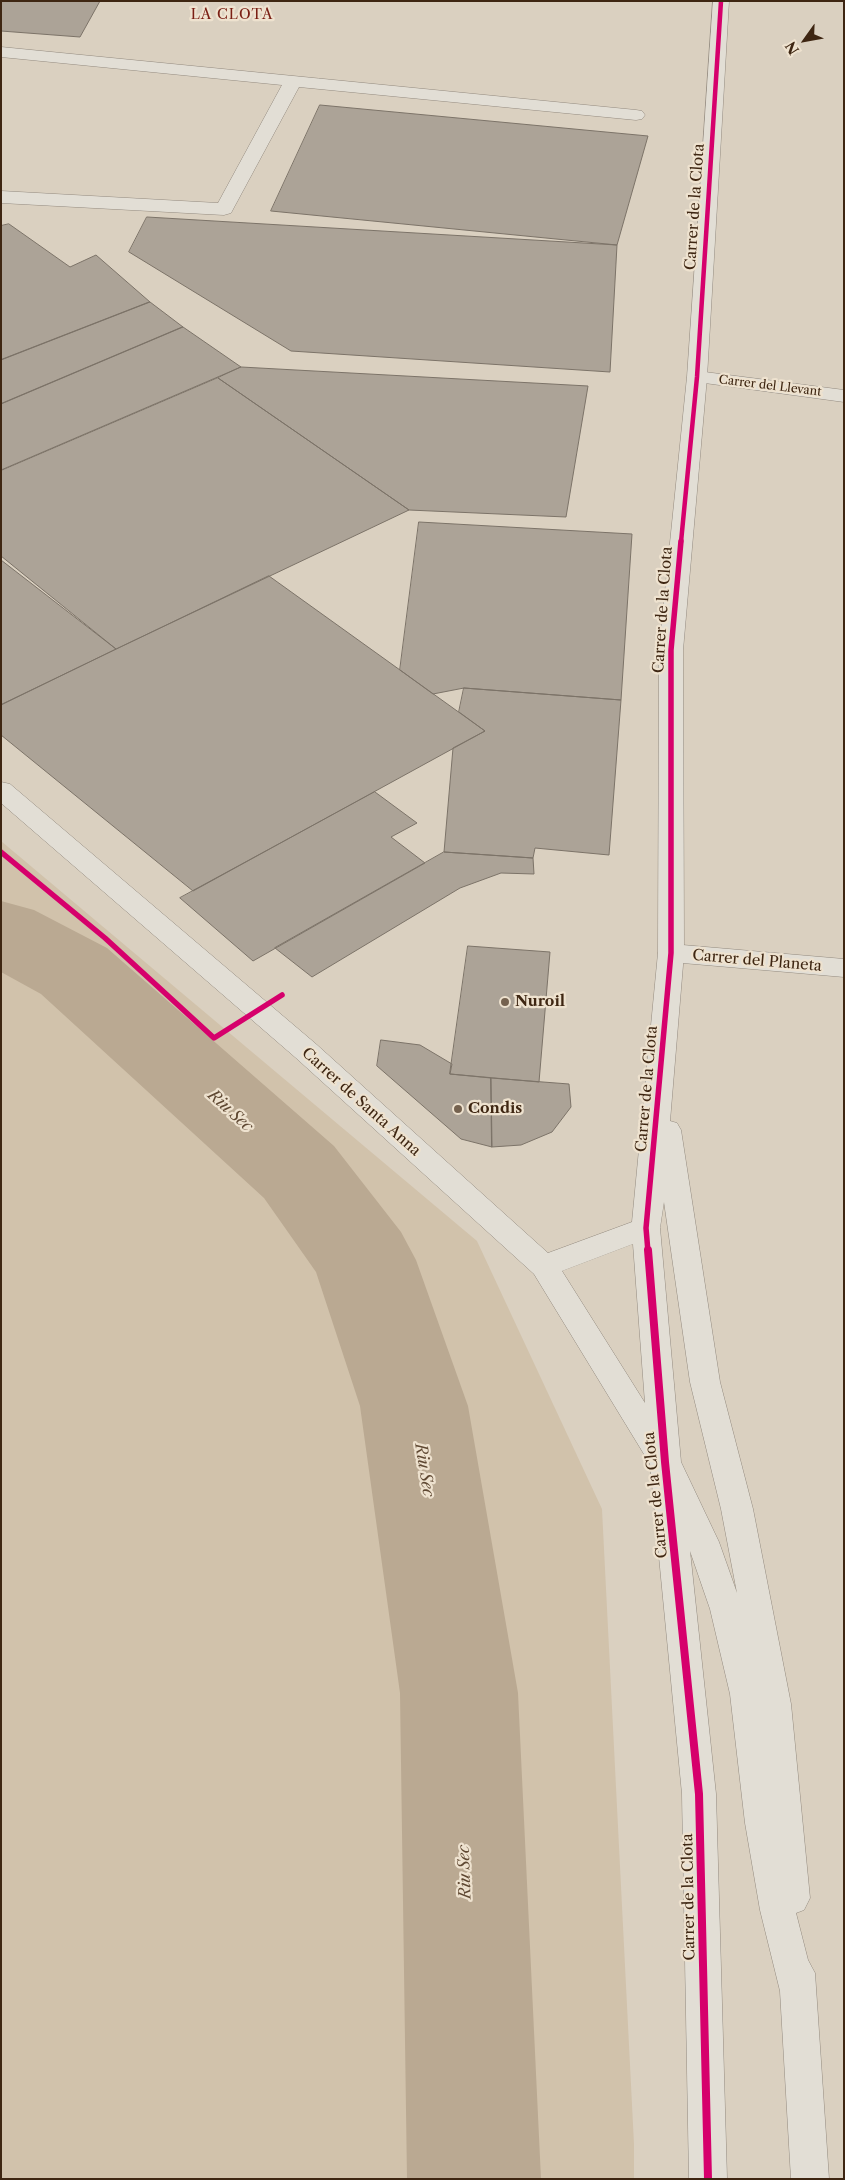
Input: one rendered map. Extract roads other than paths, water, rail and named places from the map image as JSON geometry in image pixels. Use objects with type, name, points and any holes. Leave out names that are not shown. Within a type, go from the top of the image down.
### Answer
[{"type":"street","name":"Carrer de la Clota","points":[[708,2179],[699,1794],[665,1462],[646,1228],[671,953],[670,650],[697,377],[721,1]]},
{"type":"street","points":[[1,52],[636,115]]},
{"type":"street","points":[[1,196],[224,209],[293,81]]},
{"type":"street","name":"Carrer del Llevant","points":[[697,377],[844,396]]},
{"type":"street","name":"Carrer de Santa Anna","points":[[1,790],[306,1051],[544,1266],[665,1462]]},
{"type":"street","name":"Carrer del Planeta","points":[[671,953],[844,968]]},
{"type":"street","name":"Carrer de la Clota","points":[[660,1084],[704,1382],[736,1509],[774,1704],[798,1991],[810,2179]]},
{"type":"street","points":[[544,1266],[646,1228]]},
{"type":"street","points":[[665,1462],[703,1542],[726,1609],[746,1694],[762,1823],[776,1900],[798,1991]]},
{"type":"waterway","name":"Riu Sec","points":[[1,932],[74,971],[299,1172],[364,1260],[414,1406],[459,1693],[474,2179]]},
{"type":"place","name":"Nuroil","points":[[505,1002]]},
{"type":"place","name":"Condis","points":[[458,1109]]},
{"type":"district","name":"LA CLOTA","points":[[232,15]]}]
